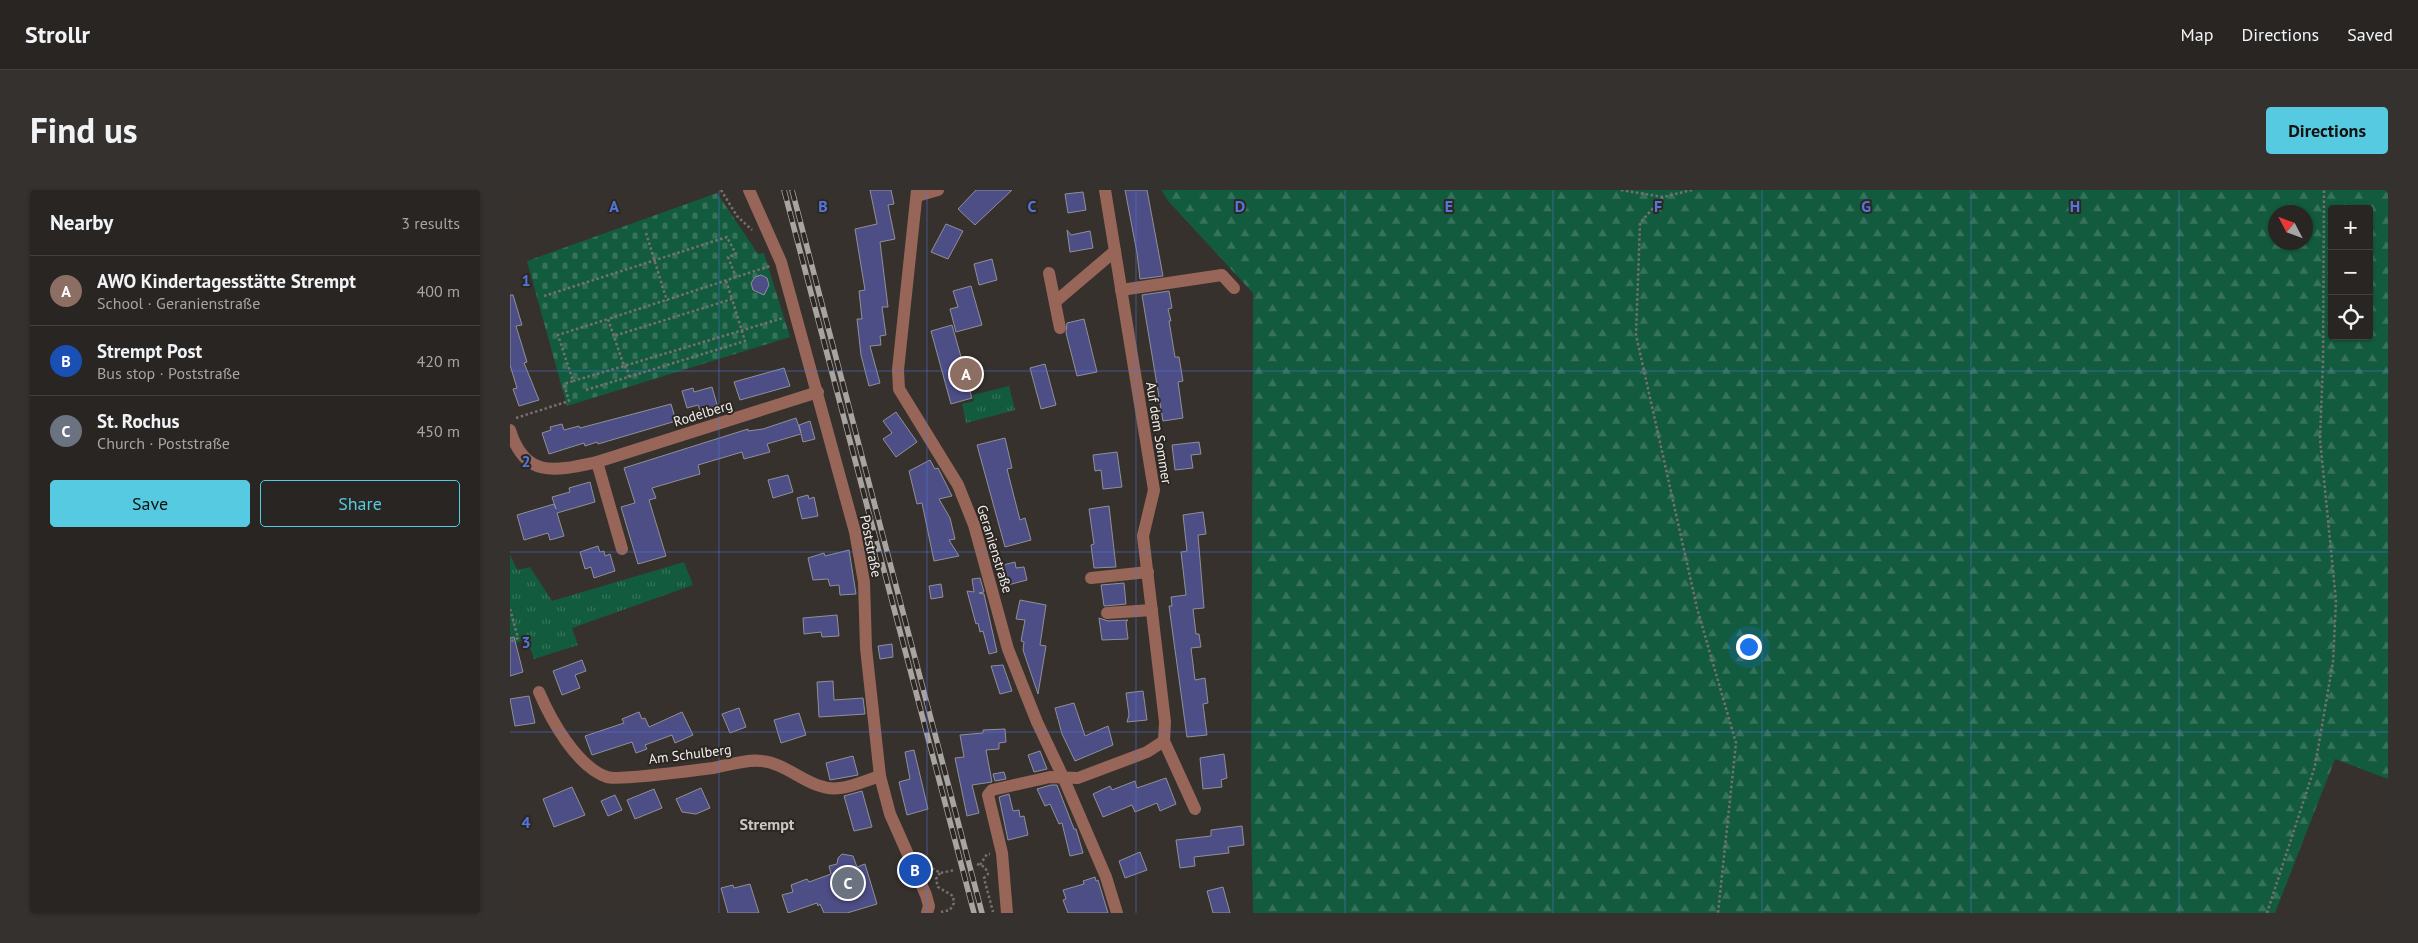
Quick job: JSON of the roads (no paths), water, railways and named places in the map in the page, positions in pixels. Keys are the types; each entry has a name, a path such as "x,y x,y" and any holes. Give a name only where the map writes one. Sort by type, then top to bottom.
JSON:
{"street":[{"name":"Poststraße","path":"749,190 781,262 797,314 854,532 864,582 866,648 880,776 890,814 926,895 929,906 927,913"},
{"path":"917,193 938,190"},
{"name":"Auf dem Sommer","path":"1104,190 1154,490 1143,536 1165,722 1164,741 1195,809"},
{"name":"Geranienstraße","path":"917,193 898,370 899,389 958,485 974,525 1008,649 1037,722 1106,877 1117,913"},
{"path":"1055,302 1115,251"},
{"path":"1049,273 1060,328"},
{"path":"1121,290 1222,275 1234,288"},
{"name":"Rodelberg","path":"510,430 522,457 541,468 565,469 597,462 818,392"},
{"path":"597,462 622,549"},
{"path":"1091,578 1148,572"},
{"path":"1106,613 1152,610"},
{"name":"Am Schulberg","path":"539,692 548,713 565,739 593,770 608,778 698,770 760,760 775,764 819,787 840,788 880,776"},
{"path":"1007,913 1002,853 988,795 992,790 1002,786 1025,784 1050,777 1078,778 1147,752 1164,741"}],"railway":[{"path":"784,190 974,913"},
{"path":"792,190 982,913"}],"place":[{"name":"AWO Kindertagesstätte Strempt","path":"966,374"},
{"name":"Strempt Post","path":"915,870"},
{"name":"St. Rochus","path":"848,883"}],"district":[{"name":"Strempt","path":"767,824"}]}
